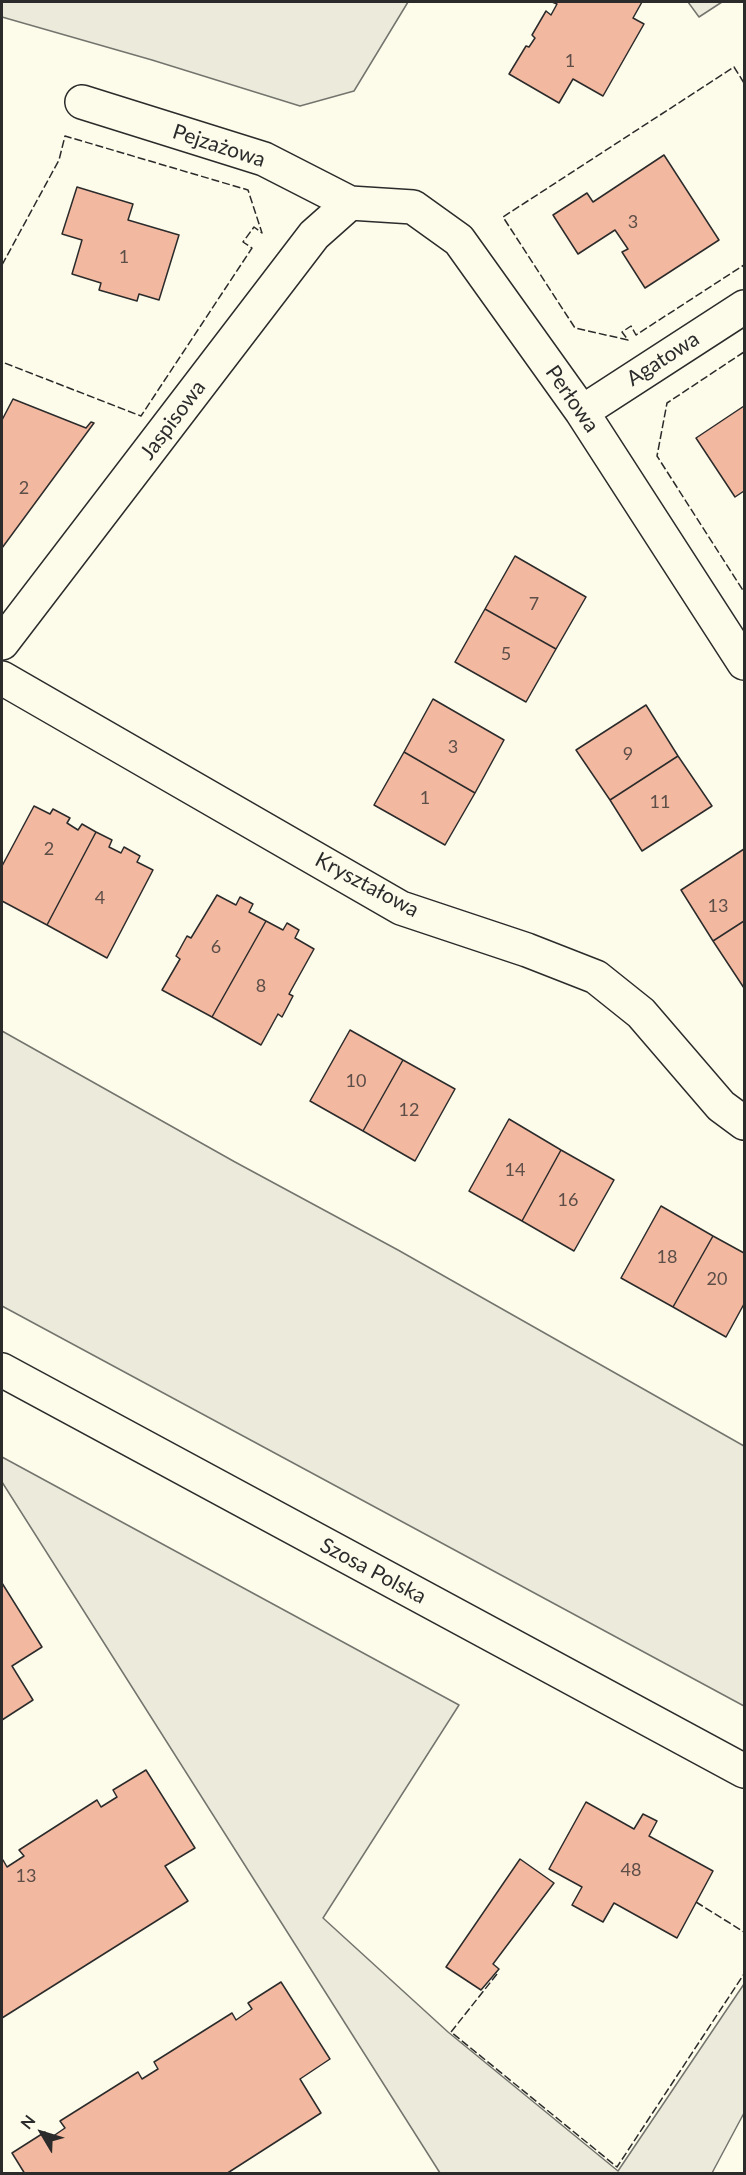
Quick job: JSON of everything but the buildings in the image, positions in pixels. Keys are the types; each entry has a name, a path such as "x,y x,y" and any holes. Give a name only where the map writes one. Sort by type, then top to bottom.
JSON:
{"street":[{"name":"Pejzażowa","path":"82,102 264,159 350,203"},
{"name":"Perłowa","path":"350,203 413,207 459,240 582,412 744,663"},
{"name":"Jaspisowa","path":"2,643 314,235 350,203"},
{"name":"Agatowa","path":"582,412 744,307"},
{"name":"Kryształowa","path":"2,678 401,908 527,950 596,977 641,1013 722,1106 744,1123"},
{"name":"Szosa Polska","path":"2,1370 744,1772"}],"shaded area":[{"path":"2,2 408,2 354,91 300,106 2,17"},
{"path":"688,2 722,2 699,17"},
{"path":"2,1031 235,1162 398,1250 744,1446 744,1706 2,1306"},
{"path":"2,1457 459,1705 323,1918 448,2032 618,2171 744,1984 744,2113 712,2173 440,2173 2,1482"}],"fence":[{"path":"744,83 734,67 503,217 575,328 628,340 622,332 631,326 636,335 744,265"},
{"path":"2,265 59,160 65,136 248,190 262,233 254,227 243,242 252,248 141,416 2,362"},
{"path":"744,352 667,403 657,456 744,592"},
{"path":"696,1902 744,1932"},
{"path":"497,1974 451,2032 617,2167 744,1974"}]}
